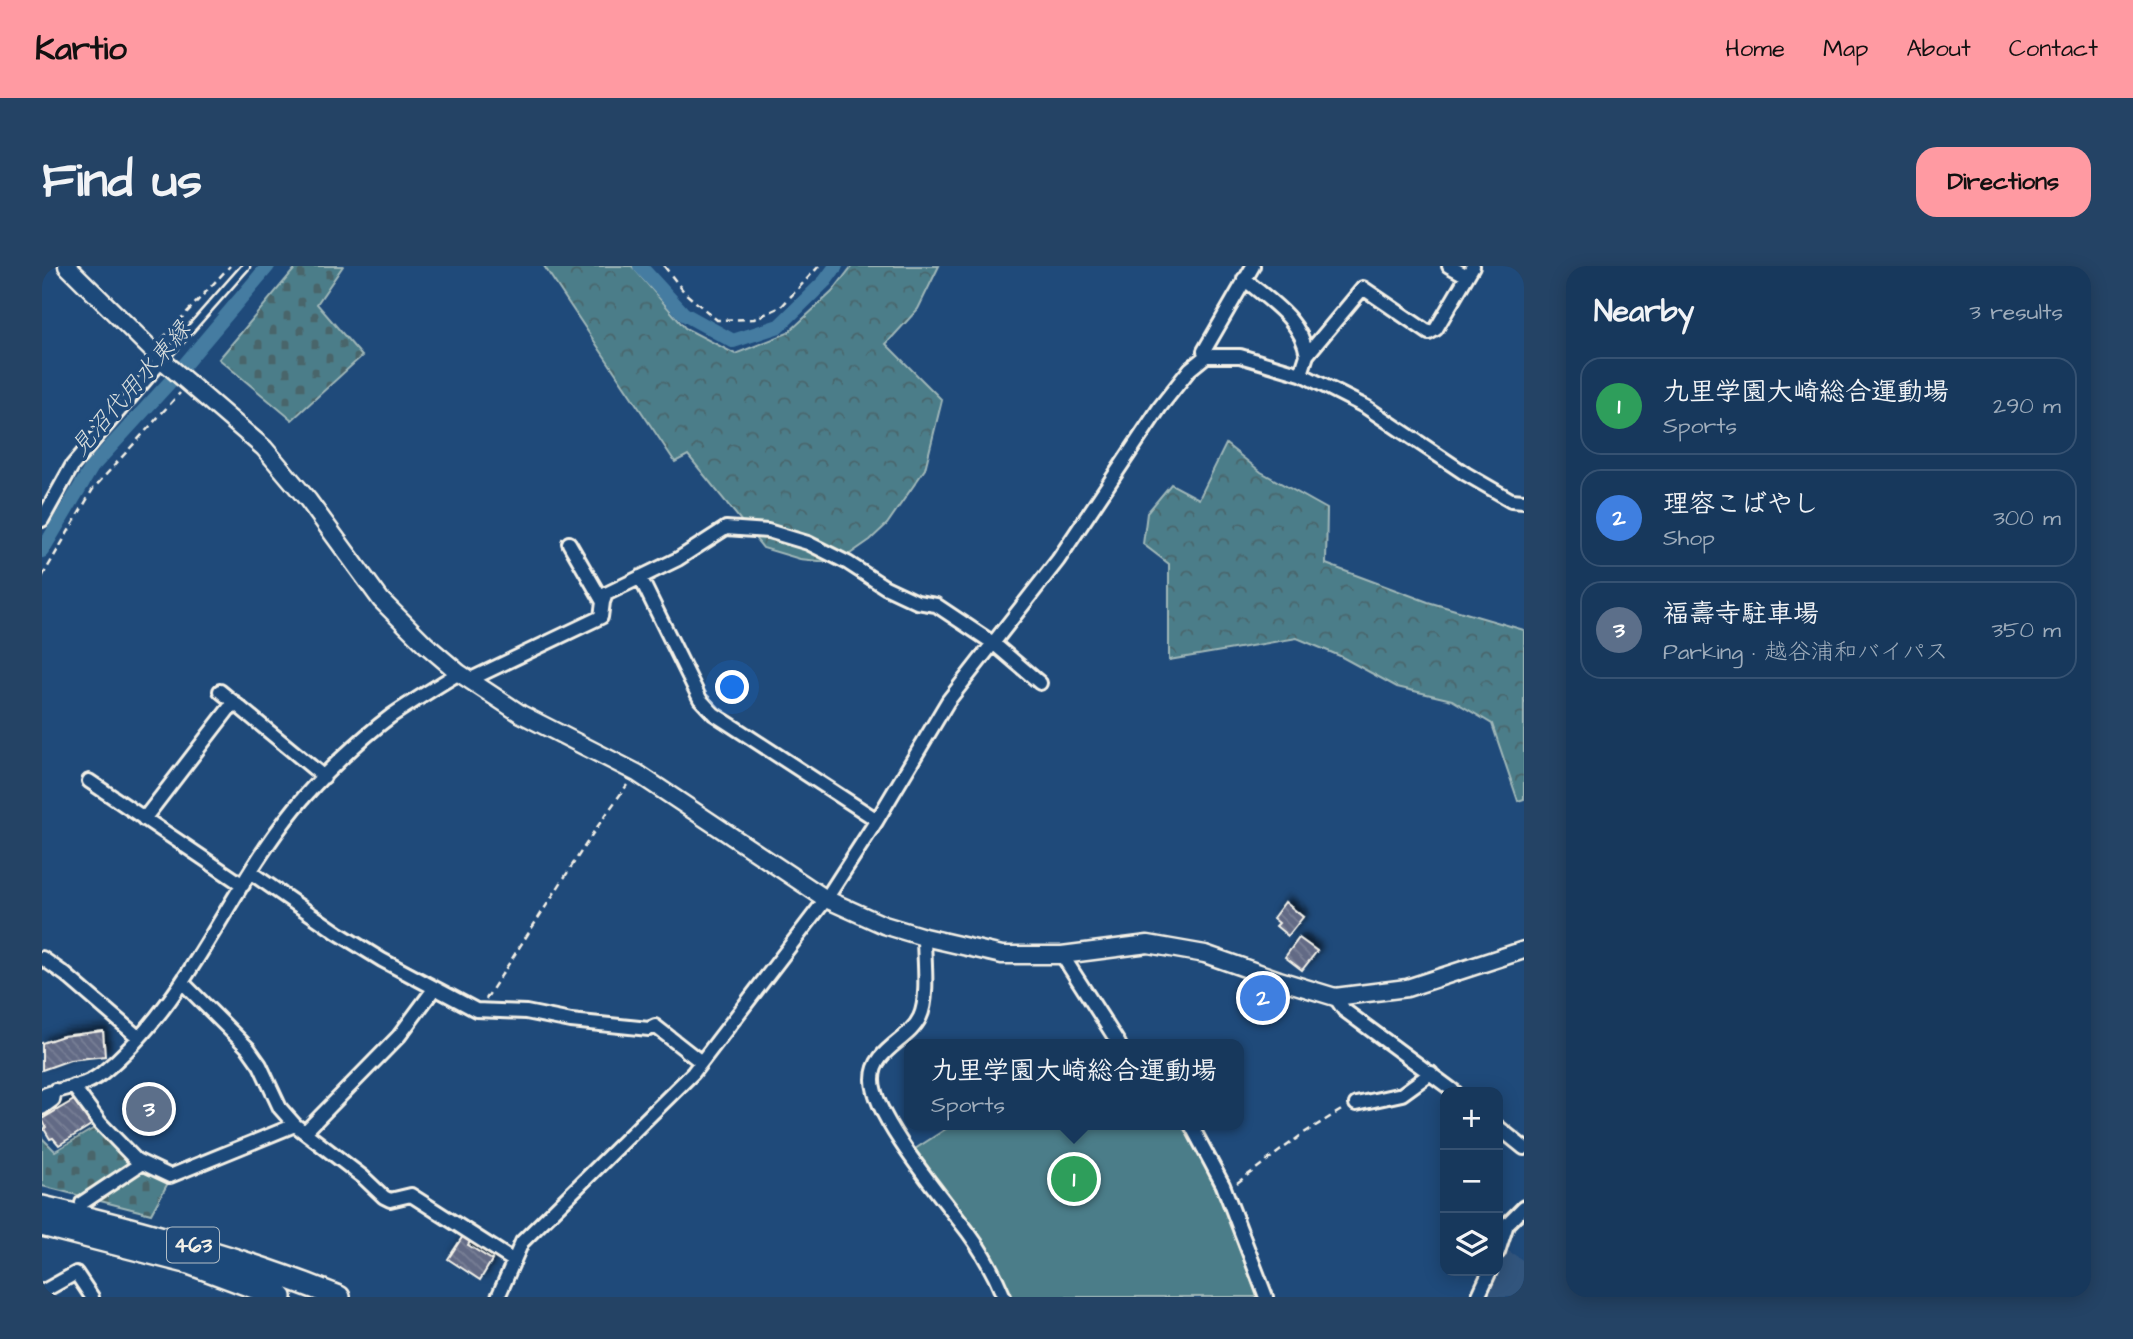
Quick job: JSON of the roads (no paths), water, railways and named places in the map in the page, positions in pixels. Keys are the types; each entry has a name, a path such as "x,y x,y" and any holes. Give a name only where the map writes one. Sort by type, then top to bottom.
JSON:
{"highway":[{"name":"463","path":"42,1207 207,1250 273,1270 339,1297"},
{"name":"463","path":"42,1225 186,1262 281,1297"}],"street":[{"path":"67,266 188,383 264,448 308,500 381,600 425,644 464,676 521,714 637,773 826,899 884,925 1002,955 1062,955 1148,944 1205,954 1335,996 1407,988 1524,950"},
{"path":"1206,356 1204,351 1253,266"},
{"path":"1301,374 1307,355 1363,288 1429,333 1436,329 1470,271 1449,266"},
{"path":"1244,279 1294,321 1305,341 1307,355"},
{"path":"498,1297 522,1242 693,1073 826,899 948,701 1058,560 1160,407 1189,369 1206,356 1240,356 1301,374 1366,407 1466,474 1511,500 1524,501"},
{"path":"42,520 72,466 162,357"},
{"path":"42,1096 100,1075 162,1012 183,984 250,872 295,808 324,777 393,715 464,676 601,617 606,594 678,559 726,528 768,531 808,543 848,563 885,587 916,602 936,605 993,643 1040,682"},
{"path":"569,543 603,602"},
{"path":"640,577 700,699 714,713 877,820"},
{"path":"220,691 324,777"},
{"path":"144,819 234,702"},
{"path":"89,781 243,885"},
{"path":"250,872 338,933 434,989 479,1010 526,1012 571,1021 649,1029 655,1026 701,1062"},
{"path":"924,937 923,1003 920,1016 877,1062 872,1078 875,1095 908,1153 970,1234 1004,1297"},
{"path":"1062,955 1116,1039"},
{"path":"42,958 66,975 138,1037"},
{"path":"183,984 248,1048 260,1065 280,1108 300,1128 363,1177 384,1197 390,1200 411,1195 514,1261"},
{"path":"73,1086 101,1124 136,1160 170,1176 300,1128 399,1036 434,989"},
{"path":"1335,996 1344,1010 1449,1087"},
{"path":"1356,1104 1402,1094 1431,1073"},
{"path":"42,1108 52,1100 55,1090"},
{"path":"1194,1130 1225,1191 1266,1297"},
{"path":"1503,1130 1524,1147"},
{"path":"82,1203 142,1163"},
{"path":"1503,1236 1507,1224 1524,1207"},
{"path":"42,1292 76,1273 92,1297"},
{"path":"1478,1297 1488,1276"}],"lane":[{"path":"162,357 246,266"}],"waterway":[{"name":"見沼代用水東縁","path":"42,551 92,467 169,383 268,266"},
{"name":"見沼代用水東縁","path":"640,266 684,314 733,341 779,326 825,281 836,266"}],"place":[{"name":"理容こばやし","path":"1263,998"},
{"name":"福壽寺駐車場","path":"149,1109"},
{"name":"九里学園大崎総合運動場","path":"1074,1179"}]}
